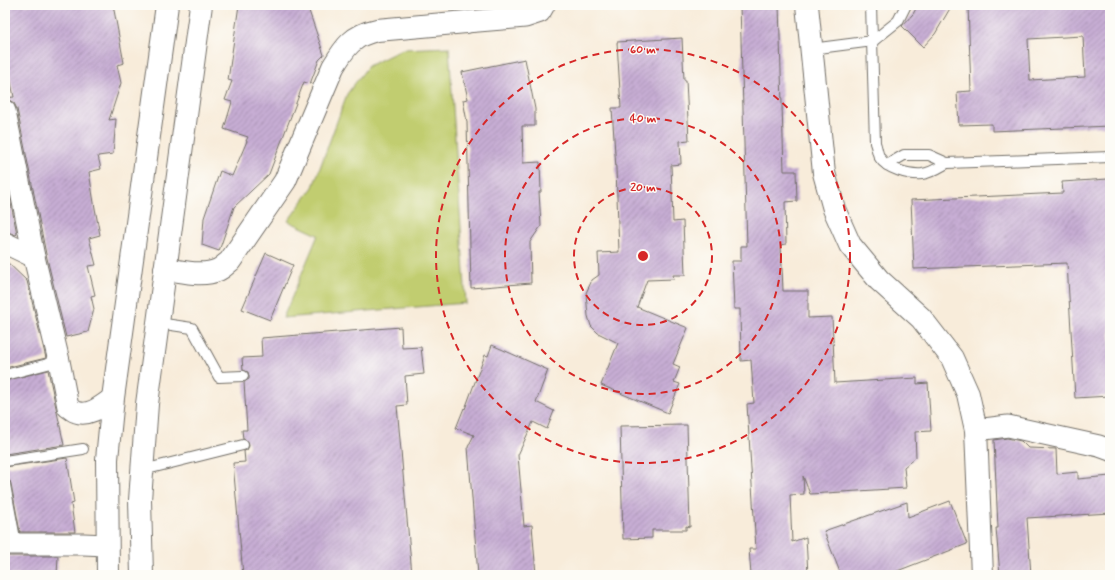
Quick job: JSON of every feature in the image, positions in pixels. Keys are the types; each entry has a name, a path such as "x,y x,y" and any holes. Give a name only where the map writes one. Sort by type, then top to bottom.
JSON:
{"street":[{"path":"108,575 107,459 113,398 167,5"},
{"path":"142,575 140,500 147,404 201,5"},
{"path":"165,269 200,273 210,272 223,268 230,261 285,181 333,67 341,53 356,37 367,32 377,30 525,17 540,12 544,5"},
{"path":"807,5 824,173 834,209 850,245 879,280 921,318 952,358 968,394 976,430 982,575"},
{"path":"5,111 34,257 59,361 68,406 76,412 86,412 96,410 113,398"},
{"path":"5,243 34,257"},
{"path":"976,430 1008,426 1099,446 1110,450"},
{"path":"10,544 107,545"}],"lane":[{"path":"871,5 875,143 880,157 887,165 905,172 922,174 948,163 1110,157"},
{"path":"812,49 873,41 898,21 906,5"},
{"path":"887,165 904,155 929,155 948,163"},
{"path":"158,323 192,328 219,377 243,376"},
{"path":"5,375 59,361"},
{"path":"143,470 243,445"},
{"path":"5,461 83,449"},
{"path":"5,485 10,544"}],"green space":[{"path":"449,47 466,303 283,318 318,235 288,221 313,187 347,94 368,66 403,49"}],"building":[{"path":"5,5 113,5 124,63 117,65 121,83 109,120 116,119 113,154 98,156 101,169 89,172 100,235 89,238 96,265 88,266 95,295 91,296 94,309 88,332 66,337 46,254 17,109 14,103 5,99 14,97 5,54"},
{"path":"239,5 307,5 324,55 319,60 310,84 304,82 269,174 234,207 219,251 202,245 204,218 220,171 232,176 248,137 224,129 232,102 225,100 232,81 228,80"},
{"path":"740,5 779,5 784,171 796,171 797,201 785,202 786,244 781,245 783,291 808,291 808,318 832,317 835,383 917,378 917,384 928,383 931,431 915,432 916,457 904,467 906,488 810,494 803,476 804,494 790,495 792,542 806,537 808,575 751,575 749,549 756,549 747,404 754,403 751,360 741,361 740,309 734,309 732,261 741,261 741,246 747,246"},
{"path":"918,5 952,5 935,34 923,47 902,26 913,14"},
{"path":"968,5 1110,5 1110,126 992,131 992,124 959,125 957,92 971,91","holes":["1083,36 1085,77 1030,80 1028,39"]},
{"path":"682,38 689,140 680,141 681,164 671,165 673,222 683,221 685,275 673,275 674,279 647,280 637,307 688,328 673,364 680,367 674,382 680,384 668,413 601,385 618,343 598,333 591,326 588,316 586,293 592,280 599,275 598,253 619,252 612,108 621,108 617,42"},
{"path":"525,59 535,109 535,126 522,126 523,163 540,162 541,192 539,192 541,226 530,242 531,283 471,288 467,122 463,100 468,99 462,72"},
{"path":"5,173 17,234 16,235 5,231"},
{"path":"1108,179 1110,196 1110,223 1106,224 1110,294 1110,396 1075,398 1067,263 914,269 911,200 1063,193 1062,182"},
{"path":"266,253 293,265 270,320 242,309"},
{"path":"5,260 27,281 46,358 5,368"},
{"path":"401,327 402,348 421,347 424,374 405,376 407,405 397,406 412,575 243,575 233,463 245,462 244,451 247,450 249,446 248,441 243,439 242,430 247,430 244,382 249,379 249,376 248,372 243,370 242,358 262,357 261,338"},
{"path":"492,345 548,370 536,402 554,411 547,429 533,422 518,455 524,526 532,525 536,575 478,575 468,447 474,435 456,428 464,408 465,409 485,355 488,356"},
{"path":"48,370 64,445 5,454 5,381"},
{"path":"687,425 690,527 686,526 686,530 652,530 652,538 623,539 620,426"},
{"path":"1007,438 1021,441 1028,448 1056,449 1057,474 1078,472 1078,479 1110,476 1110,513 1027,518 1031,575 1000,575 996,528 998,528 994,440"},
{"path":"67,458 74,503 71,504 75,532 20,532 11,484 10,481 5,479 5,467"},
{"path":"950,501 967,544 887,575 841,575 824,531 907,502 908,517"},
{"path":"5,556 58,556 57,575 5,575"}]}
